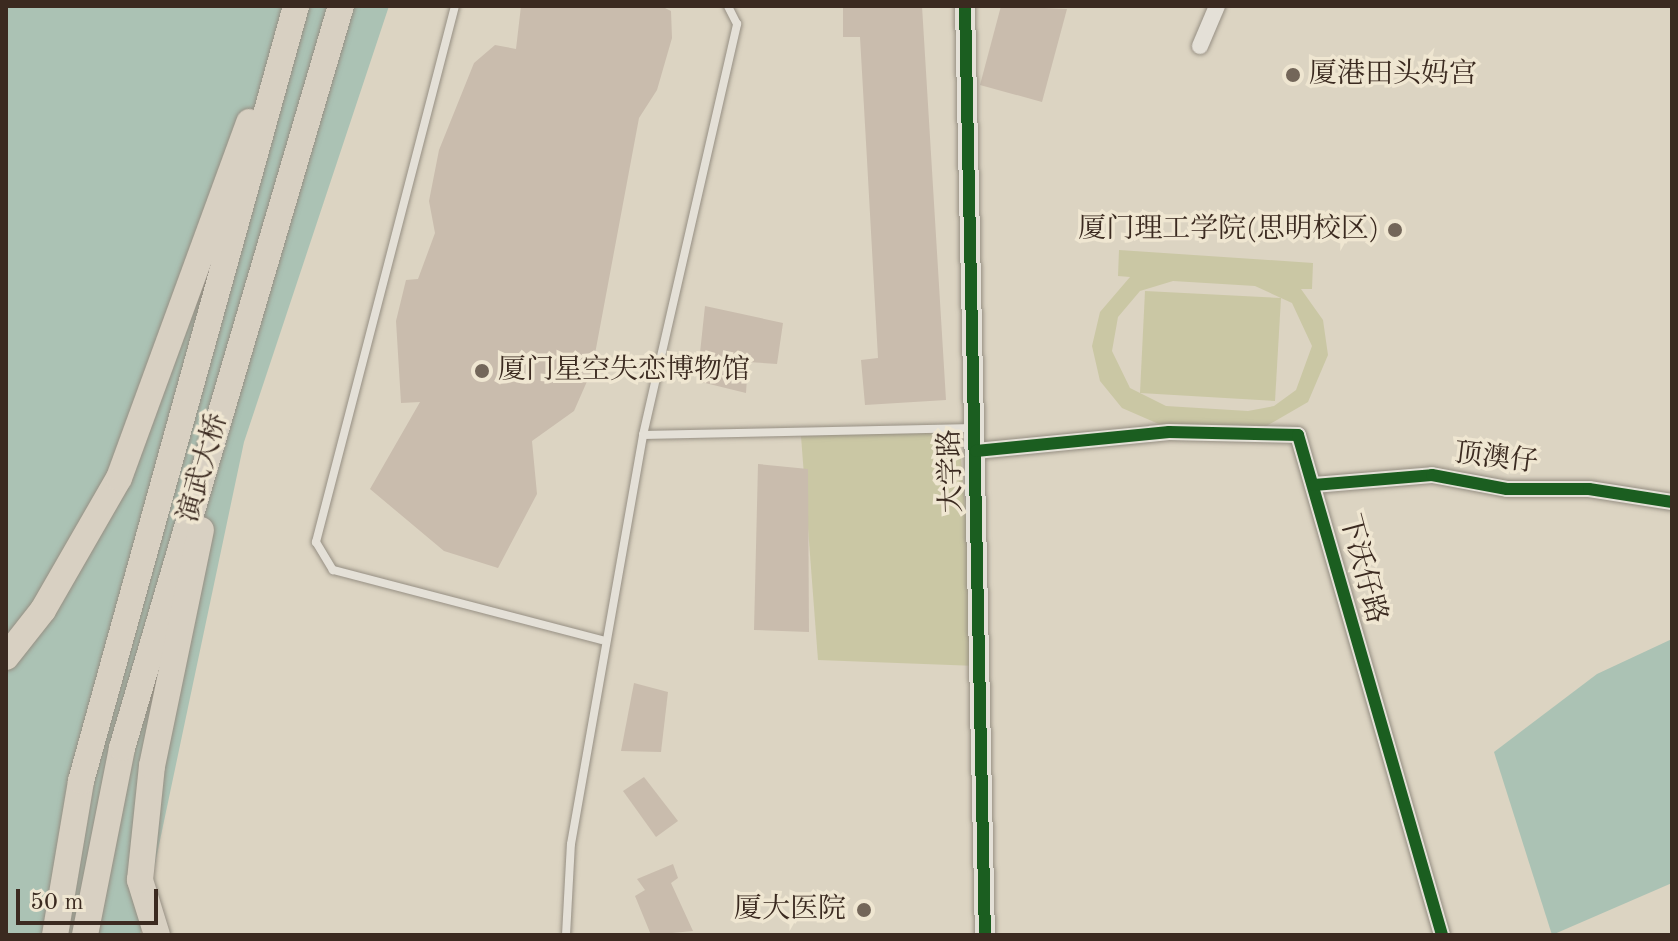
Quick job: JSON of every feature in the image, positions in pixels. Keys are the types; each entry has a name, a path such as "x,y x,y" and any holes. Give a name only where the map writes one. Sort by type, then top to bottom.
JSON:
{"highway":[{"path":"6,657 43,610 119,478 294,6"},
{"name":"演武大桥","path":"55,935 81,781 294,6"},
{"name":"演武大桥","path":"85,935 122,748 341,6"},
{"path":"157,935 140,880 152,766 231,374"}],"street":[{"name":"大学路","path":"965,6 985,935"},
{"path":"1200,46 1217,6"},
{"name":"下沃仔路","path":"976,451 1169,432 1298,435 1442,935"},
{"name":"顶澳仔","path":"1314,485 1432,475 1507,489 1589,489 1672,502"}],"lane":[{"path":"455,6 316,542 333,570 602,640"},
{"path":"566,935 571,844 602,640 643,435 737,24 728,6"},
{"path":"643,435 975,428"}],"shaded area":[{"path":"6,6 389,6 244,442 140,935 6,935"},
{"path":"1119,250 1313,263 1312,289 1301,289 1323,320 1328,355 1308,402 1263,428 1161,425 1122,408 1100,381 1092,346 1100,312 1130,277 1118,276","holes":["1173,281 1255,286 1292,303 1312,346 1296,390 1274,406 1248,411 1166,406 1130,388 1112,351 1118,317 1140,291"]},
{"path":"1145,291 1281,298 1275,401 1140,393"},
{"path":"959,431 977,666 818,660 801,436"},
{"path":"1672,639 1672,883 1552,935 1494,752 1597,674"}],"building":[{"path":"521,6 661,6 671,11 672,38 657,90 639,118 592,370 574,411 532,441 537,494 498,568 444,551 370,489 420,402 401,403 396,321 406,280 418,279 435,233 429,201 439,150 474,63 495,45 516,49"},
{"path":"843,6 922,6 946,400 865,405 861,360 878,358 860,37 843,37"},
{"path":"1001,6 1067,9 1042,102 980,85"},
{"path":"705,306 783,323 777,364 748,362 746,393 697,381"},
{"path":"758,464 808,469 809,632 754,630"},
{"path":"634,683 668,692 661,752 621,751"},
{"path":"644,777 678,821 656,837 623,791"},
{"path":"673,864 678,878 671,883 693,931 651,935 635,896 645,890 637,879"}],"cycle path":[{"path":"965,6 985,935"},
{"path":"976,451 1169,432 1298,435 1442,935"},
{"path":"1314,485 1432,475 1507,489 1589,489 1672,502"}],"place":[{"name":"厦港田头妈宫","path":"1293,75"},
{"name":"厦门理工学院(思明校区)","path":"1395,230"},
{"name":"厦门星空失恋博物馆","path":"482,371"},
{"name":"厦大医院","path":"864,910"}]}
